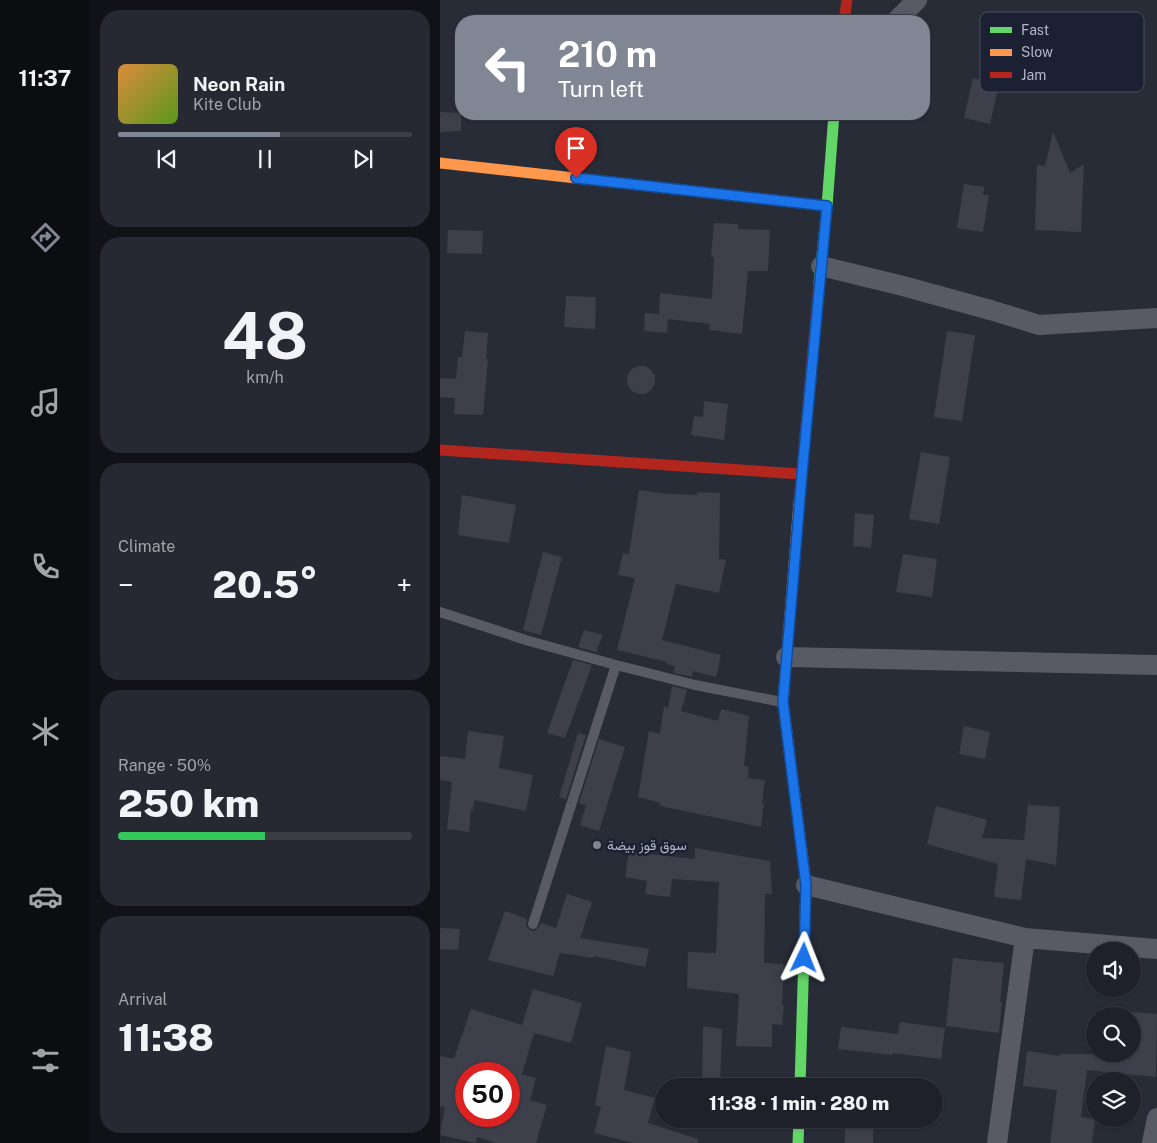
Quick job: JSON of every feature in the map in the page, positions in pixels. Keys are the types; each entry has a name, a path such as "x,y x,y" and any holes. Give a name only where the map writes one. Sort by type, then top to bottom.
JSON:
{"main road":[{"path":"845,15 847,0"},
{"path":"800,1078 806,885 783,702 834,120"},
{"path":"440,163 827,206"},
{"path":"440,450 802,474"},
{"path":"798,1143 799,1128"}],"street":[{"path":"902,15 917,0"},
{"path":"821,266 994,311 1039,326 1157,318"},
{"path":"786,657 1157,665"},
{"path":"806,885 1025,938 1157,949"},
{"path":"997,1143 1025,938"},
{"path":"1152,1143 1157,1118"}],"lane":[{"path":"440,612 529,641 616,665 695,685 783,702"},
{"path":"533,924 616,665"}],"building":[{"path":"973,78 980,80 980,92 997,92 990,124 964,118"},
{"path":"440,112 455,113 455,120 461,120 461,131 440,132"},
{"path":"1053,132 1070,173 1084,164 1081,232 1035,230 1037,165 1045,166"},
{"path":"964,184 984,187 983,195 989,195 983,232 957,228"},
{"path":"714,223 738,224 738,229 770,230 768,271 748,271 742,334 709,330 710,324 668,319 667,333 644,331 645,313 659,314 660,293 712,299 714,257 711,257"},
{"path":"448,230 483,231 482,254 447,253"},
{"path":"566,296 596,297 595,329 564,327"},
{"path":"465,331 488,333 486,359 488,359 483,415 454,414 455,398 440,397 440,378 456,379 458,357 462,357"},
{"path":"947,331 975,335 962,421 934,417"},
{"path":"641,366 651,370 655,380 651,390 641,394 631,390 627,380 631,370"},
{"path":"704,401 728,404 724,440 691,435 694,416 703,417"},
{"path":"921,452 950,457 939,524 909,519"},
{"path":"639,490 667,494 697,495 697,492 720,493 719,559 726,560 719,593 676,584 662,640 721,655 716,677 693,671 692,677 674,673 675,666 666,664 667,662 617,650 635,578 618,575 623,553 629,554"},
{"path":"462,495 516,505 509,543 458,535"},
{"path":"855,513 874,515 871,548 853,546"},
{"path":"543,552 562,557 541,635 523,630"},
{"path":"903,554 937,559 932,597 896,592"},
{"path":"584,630 603,635 596,652 578,647"},
{"path":"573,660 592,665 565,738 547,733"},
{"path":"672,686 687,690 681,711 718,721 721,709 749,716 744,766 749,767 748,778 765,780 761,827 660,806 661,803 638,797 649,731 660,734 664,706 668,708"},
{"path":"964,726 990,732 985,759 959,754"},
{"path":"468,731 504,736 499,768 533,775 526,811 474,800 473,810 471,809 469,832 447,829 452,782 440,780 440,756 465,759"},
{"path":"578,733 586,735 566,799 559,797"},
{"path":"599,739 625,747 599,831 580,825 586,805 579,803"},
{"path":"1028,805 1060,807 1056,865 1026,859 1021,900 994,897 998,864 927,844 936,806 987,820 982,838 1024,840"},
{"path":"695,848 770,861 772,894 765,894 764,963 784,964 782,1025 772,1024 772,1047 736,1046 739,994 687,988 688,952 716,953 719,882 672,879 670,897 645,894 647,881 625,877 629,852 695,859"},
{"path":"567,894 592,902 580,938 649,949 645,967 594,956 593,958 560,953 553,976 488,960 505,911 527,919 526,926 530,930 534,931 541,923 556,928"},
{"path":"440,928 460,929 458,950 440,949"},
{"path":"953,958 1004,963 999,1033 946,1026"},
{"path":"533,989 582,1003 571,1043 534,1033 521,1074 536,1078 530,1100 547,1105 536,1143 496,1143 477,1137 476,1143 440,1135 445,1107 440,1106 440,1056 454,1059 471,1009 522,1025"},
{"path":"1141,1013 1157,1014 1156,1077 1141,1075 1141,1072 1087,1070 1081,1117 1086,1118 1086,1127 1094,1127 1092,1143 1050,1143 1057,1090 1023,1086 1027,1051 1060,1056 1060,1054 1086,1054 1086,1062 1141,1062"},
{"path":"900,1022 945,1028 941,1059 838,1049 841,1027 898,1034"},
{"path":"703,1026 722,1029 720,1078 702,1078"},
{"path":"606,1046 631,1052 624,1090 655,1098 648,1123 655,1125 655,1128 664,1128 698,1139 698,1143 634,1143 594,1133 601,1107 595,1105"},
{"path":"845,1128 873,1128 873,1143 845,1143"}],"traffic: fast":[{"path":"819,284 834,120"},
{"path":"800,1078 806,885 804,868"},
{"path":"798,1143 799,1128"}],"traffic: slow":[{"path":"440,163 827,206"},
{"path":"799,502 783,702 804,868"}],"traffic: jam":[{"path":"845,15 847,0"},
{"path":"799,502 819,284"},
{"path":"440,450 801,474"}],"place":[{"name":"سوق قوز بيضة","path":"597,845"}],"route":[{"path":"576,178 827,206 783,702 806,885 804,958"}]}
